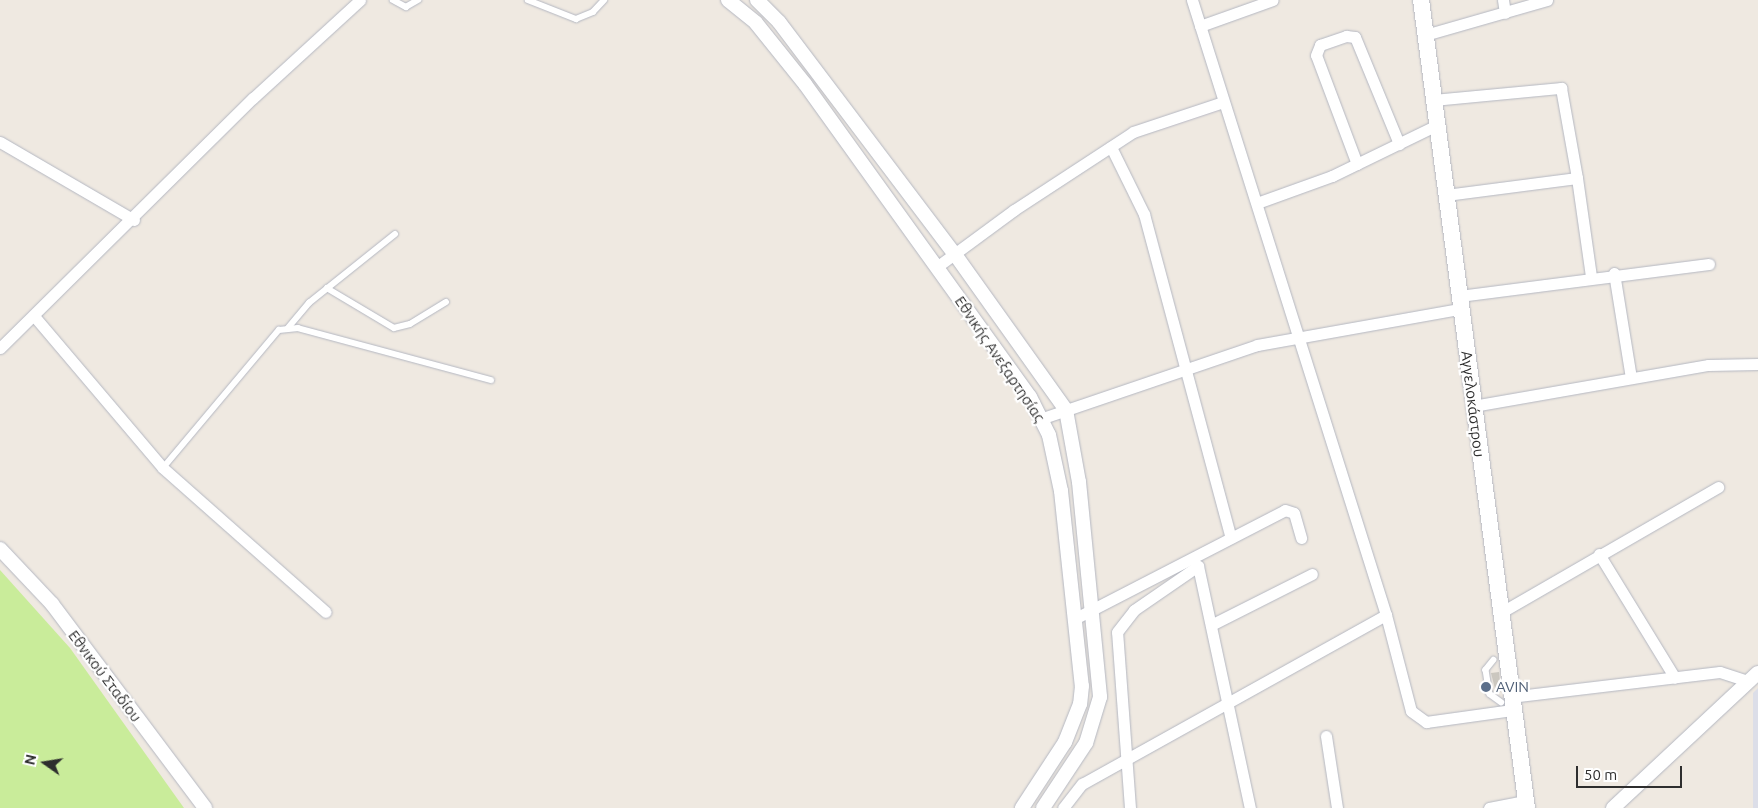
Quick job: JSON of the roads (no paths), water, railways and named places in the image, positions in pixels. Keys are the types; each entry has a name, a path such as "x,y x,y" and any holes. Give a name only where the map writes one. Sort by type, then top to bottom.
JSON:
{"main road":[{"name":"Αγγελοκάστρου","path":"1421,0 1500,613 1508,703 1526,805"}],"street":[{"path":"0,348 134,220 253,98 360,0"},
{"name":"Εθνικής Ανεξαρτησίας","path":"756,0 779,22 954,252 1066,410 1092,610 1098,712 1086,743 1043,808"},
{"path":"1192,0 1386,615 1416,719 1426,722 1508,703 1720,672 1753,677"},
{"path":"1200,26 1273,0"},
{"path":"1503,0 1504,13"},
{"path":"1425,35 1547,0"},
{"name":"Εθνικής Ανεξαρτησίας","path":"735,2 805,84 938,266 1043,418 1060,491 1074,619 1080,704 1065,742 1022,808"},
{"path":"1357,164 1316,55 1320,45 1346,36 1355,38 1399,144"},
{"path":"1433,100 1561,88 1577,178 1591,276"},
{"path":"938,266 954,252 1111,147 1150,124 1223,102"},
{"path":"1257,203 1357,164 1437,125"},
{"path":"0,142 134,220"},
{"path":"1111,147 1144,214 1231,538"},
{"path":"1446,196 1577,178"},
{"path":"1043,418 1257,345 1591,276 1709,264"},
{"path":"1614,273 1631,378"},
{"path":"34,316 163,468 326,612"},
{"path":"1473,406 1708,366 1758,364"},
{"path":"1500,613 1599,554 1718,487"},
{"path":"1074,619 1288,510 1294,513 1301,538"},
{"name":"Εθνικού Σταδίου","path":"0,549 52,604 205,808"},
{"path":"1599,554 1675,678"},
{"path":"1130,808 1128,759 1115,642 1121,624 1149,598 1198,566 1231,704 1250,808"},
{"path":"1211,625 1312,574"},
{"path":"1063,808 1082,784 1231,704 1386,615"},
{"path":"1613,808 1753,677"},
{"path":"1326,736 1337,808"},
{"path":"1488,808 1526,805"}],"lane":[{"path":"393,0 406,7 418,0"},
{"path":"528,0 576,19 593,12 604,0"},
{"path":"163,468 271,336 288,328 327,288 396,234"},
{"path":"327,288 394,328 410,324 446,302"},
{"path":"288,328 491,380"},
{"path":"1494,660 1486,670 1490,694 1508,703"}],"place":[{"name":"AVIN","path":"1486,687"}]}
